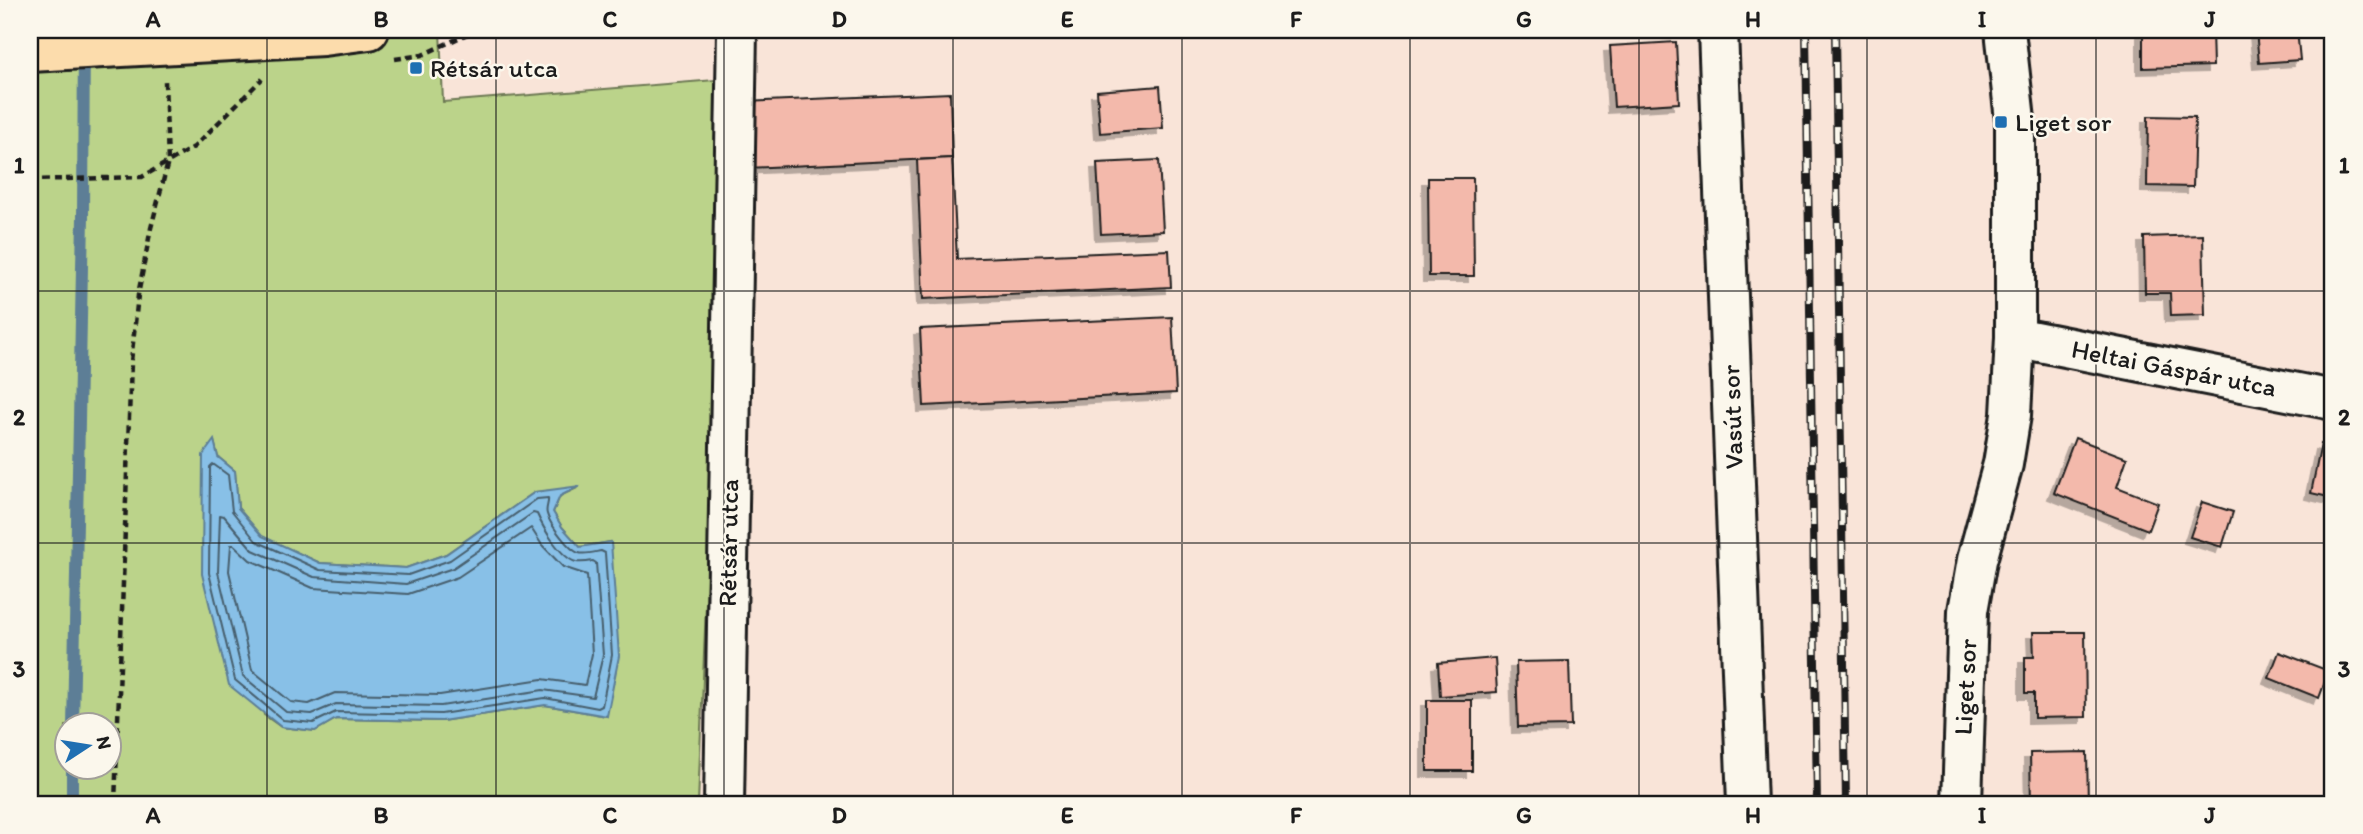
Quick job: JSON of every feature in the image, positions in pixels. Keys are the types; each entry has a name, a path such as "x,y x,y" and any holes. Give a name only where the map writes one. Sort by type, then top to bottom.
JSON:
{"main road":[{"path":"30,52 323,36 369,30"}],"street":[{"name":"Rétsár utca","path":"724,804 737,30"},
{"name":"Vasút sor","path":"1718,30 1747,804"},
{"name":"Liget sor","path":"1962,804 1968,611 1977,560 2003,464 2011,415 2015,337 2015,120 2005,30"},
{"name":"Heltai Gáspár utca","path":"2015,337 2333,400"}],"path":[{"path":"116,804 131,362 141,282 168,162 164,45"},
{"path":"30,180 142,177 194,147 264,77"}],"green space":[{"path":"30,30 440,30 443,102 727,79 698,804 30,804","holes":["214,441 218,457 235,471 238,508 261,536 320,563 406,568 446,554 535,492 577,488 560,496 553,512 580,547 610,542 607,716 545,705 442,721 336,719 315,731 281,727 264,715"]}],"water":[{"path":"214,440 218,457 235,471 238,508 262,536 320,563 406,568 446,554 535,492 580,486 560,496 553,512 580,547 611,542 619,656 607,716 545,705 442,721 336,719 315,731 281,727 229,685 202,574 203,455"}],"building":[{"path":"2143,30 2212,30 2213,66 2143,68"},
{"path":"2256,30 2297,30 2300,60 2259,63"},
{"path":"1676,42 1679,103 1614,107 1610,46"},
{"path":"1160,86 1163,128 1100,133 1097,91"},
{"path":"950,93 952,158 747,168 744,102"},
{"path":"2148,116 2195,117 2193,187 2147,186"},
{"path":"952,158 957,259 1169,250 1171,287 923,299 917,160"},
{"path":"1159,160 1163,231 1101,234 1097,163"},
{"path":"1428,178 1473,178 1474,276 1429,276"},
{"path":"2203,235 2205,315 2171,316 2170,293 2145,293 2144,237"},
{"path":"1172,317 1176,393 924,406 920,329"},
{"path":"2075,438 2127,458 2117,487 2158,503 2148,530 2054,493"},
{"path":"2321,444 2333,447 2333,498 2311,493"},
{"path":"2202,502 2233,512 2222,547 2190,537"},
{"path":"2033,632 2085,632 2086,717 2034,718 2034,693 2025,693 2025,657 2034,657"},
{"path":"2279,652 2329,671 2319,698 2269,678"},
{"path":"1495,658 1497,692 1440,696 1438,663"},
{"path":"1569,661 1571,726 1518,727 1516,662"},
{"path":"1427,700 1472,700 1472,771 1427,771"},
{"path":"2087,752 2088,804 2031,804 2030,753"}],"waterway":[{"path":"73,712 84,30"},
{"path":"72,782 72,804"}],"railway":[{"path":"1806,30 1817,804"},
{"path":"1835,30 1846,804"}],"place":[{"name":"Rétsár utca","path":"416,68"},
{"name":"Liget sor","path":"2001,122"}]}
